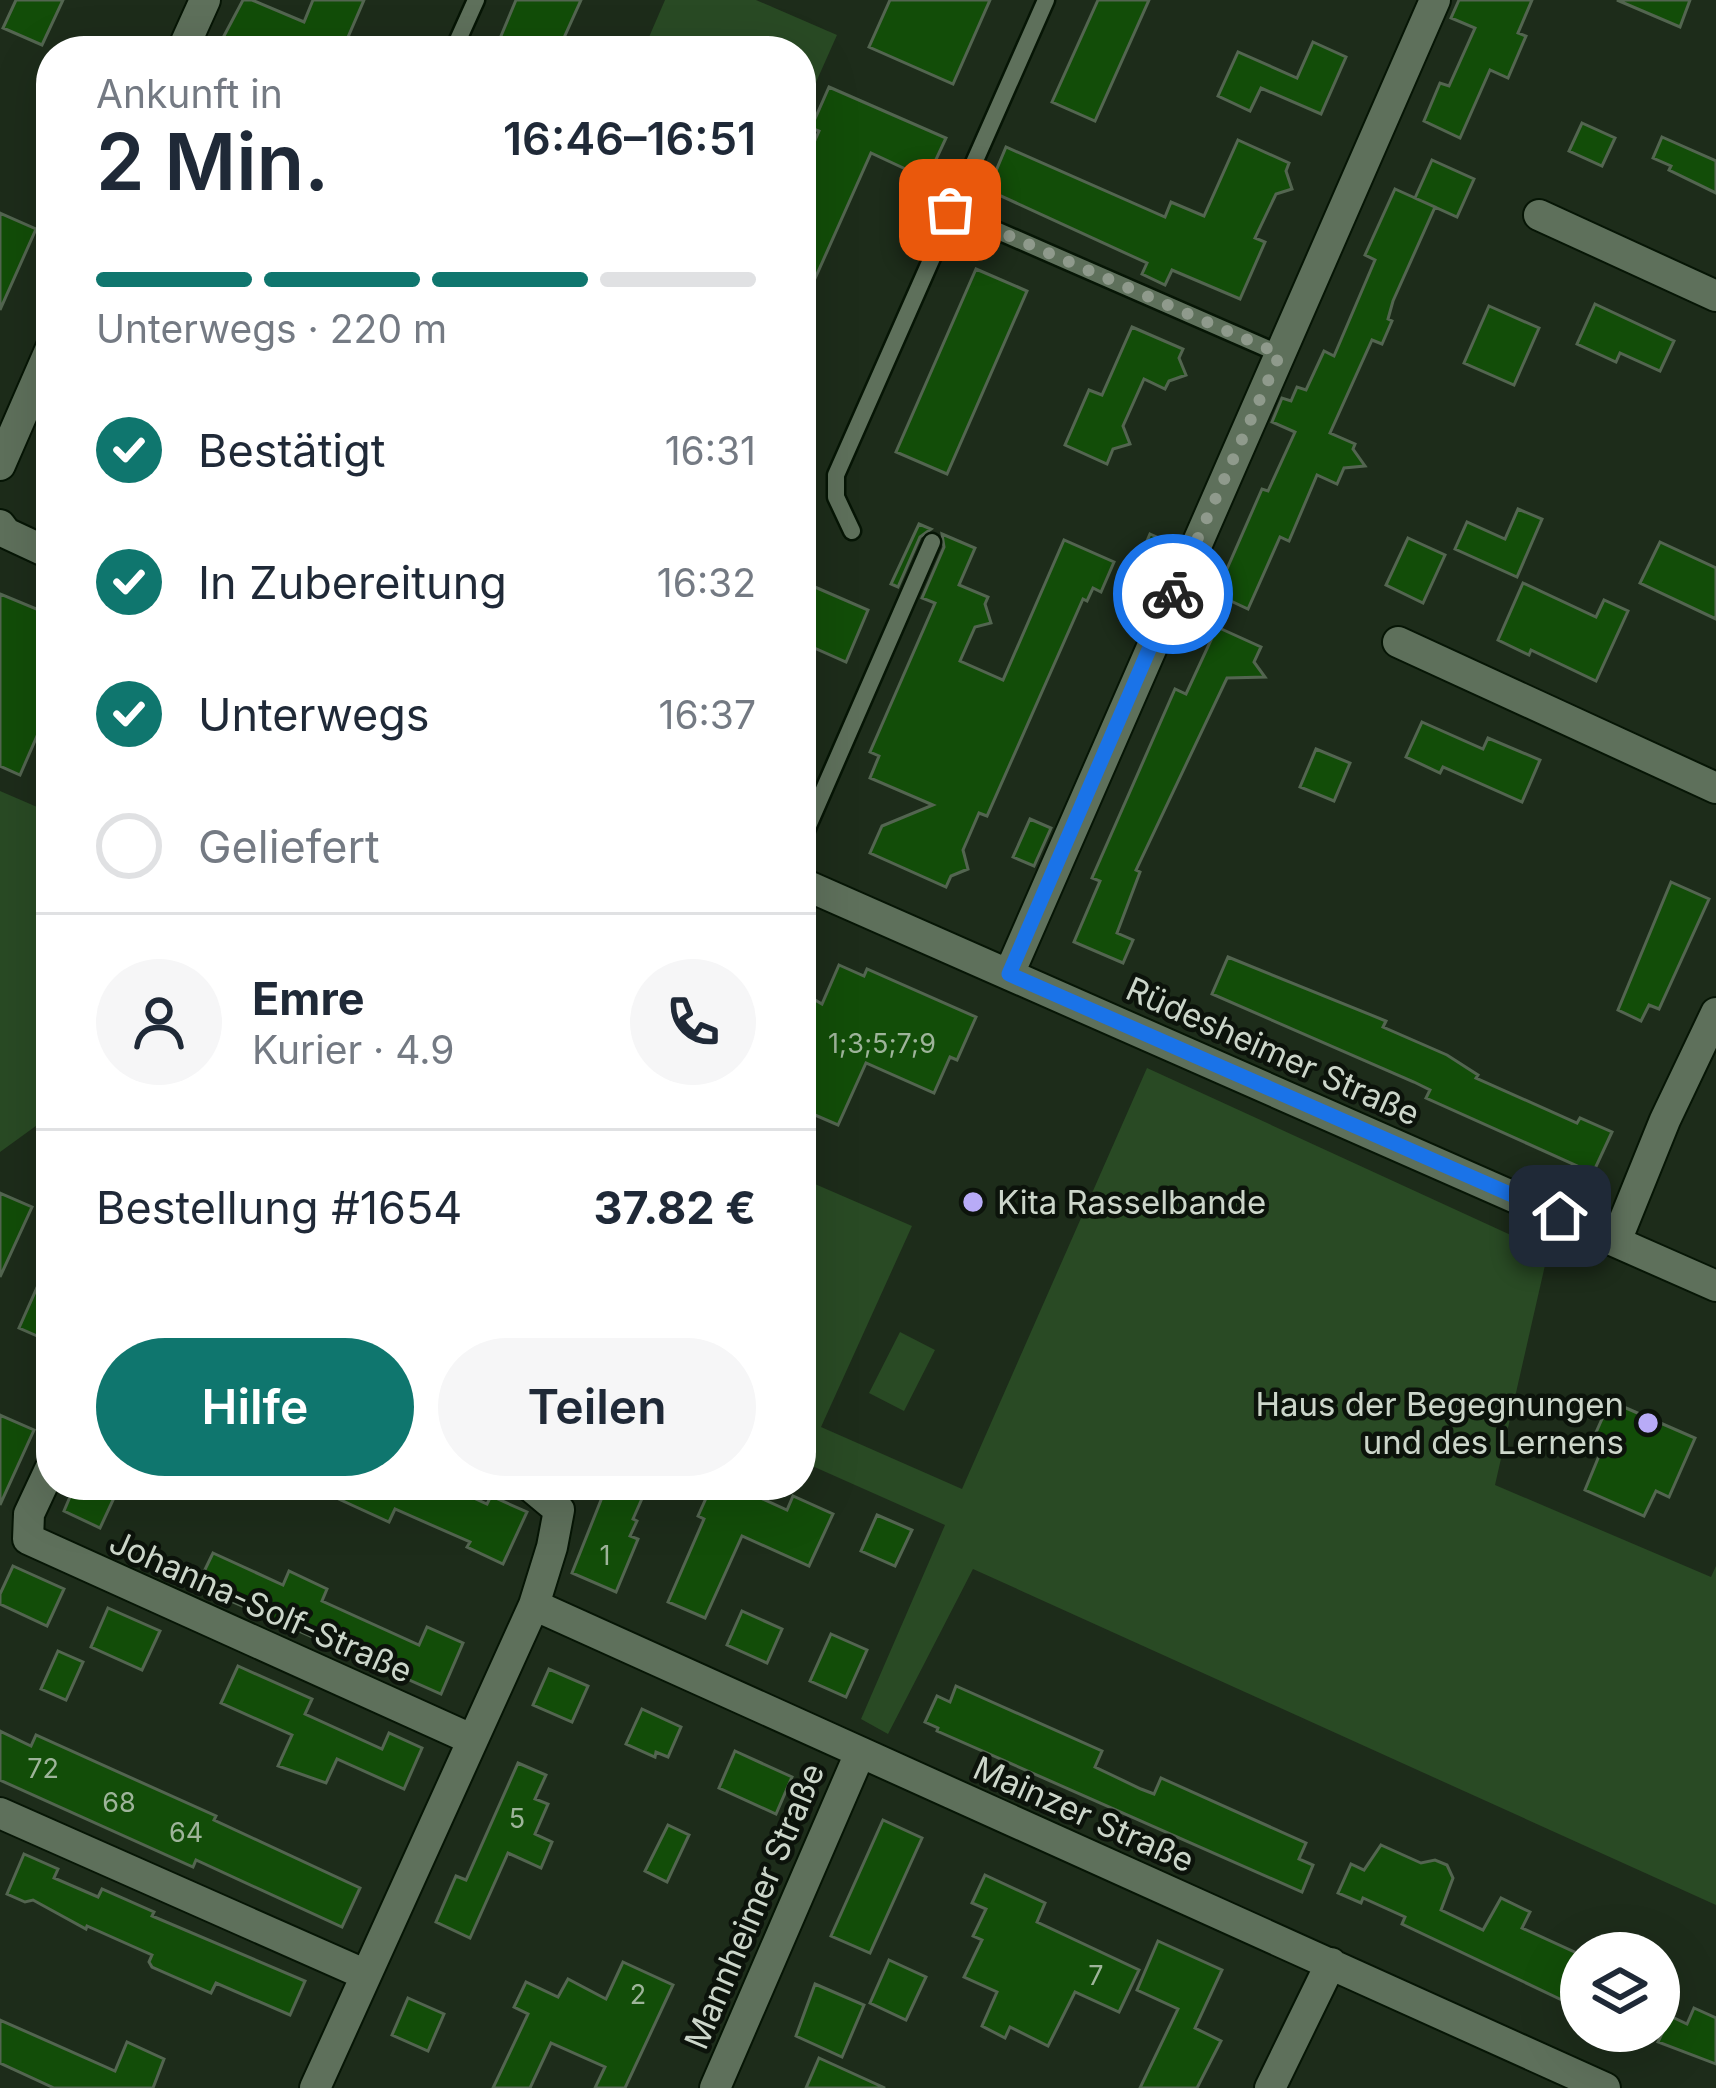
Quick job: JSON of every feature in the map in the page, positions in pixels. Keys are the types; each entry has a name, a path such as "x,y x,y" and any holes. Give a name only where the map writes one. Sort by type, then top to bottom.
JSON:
{"street":[{"path":"189,36 205,0"},
{"path":"1009,974 1435,0"},
{"path":"1539,215 1716,296"},
{"path":"0,465 36,382"},
{"path":"0,525 6,533 36,547"},
{"path":"1398,642 1716,788"},
{"name":"Rüdesheimer Straße","path":"816,890 1716,1286"},
{"path":"1616,1241 1716,1012"},
{"name":"Johanna-Solf-Straße","path":"36,1499 29,1514 28,1539 471,1738"},
{"path":"315,2088 534,1605 559,1510 547,1500"},
{"name":"Mainzer Straße","path":"534,1605 1605,2088"},
{"name":"Mannheimer Straße","path":"715,2088 860,1753"},
{"path":"0,1813 364,1974"},
{"path":"1270,2088 1331,1964"}],"lane":[{"path":"459,36 474,0"},
{"path":"852,531 836,497 836,475 1046,0"},
{"path":"950,210 1280,354"},
{"path":"816,808 932,542"}],"green space":[{"path":"665,0 756,0 837,35 816,82 816,36 649,36"},
{"path":"0,791 36,807 36,1126 0,1152"},
{"path":"1147,1068 1548,1252 1495,1485 1711,1577 1716,1566 1716,1905 973,1569 888,1734 861,1719 945,1525 816,1468 816,1184 912,1226 821,1427 962,1489"},
{"path":"900,1332 935,1350 904,1411 869,1393"}],"building":[{"path":"16,0 63,0 46,36 36,36 36,42 3,28"},
{"path":"243,0 304,22 313,0 364,0 348,36 224,36"},
{"path":"516,0 581,0 565,36 501,36"},
{"path":"890,0 990,0 953,84 869,47"},
{"path":"1098,0 1149,0 1095,121 1052,102"},
{"path":"1459,0 1532,0 1518,33 1526,36 1508,78 1490,70 1460,138 1424,121 1440,83 1449,86 1475,28 1451,18"},
{"path":"1617,0 1690,0 1680,27"},
{"path":"1313,42 1346,57 1321,114 1261,88 1250,111 1218,96 1238,52 1297,78"},
{"path":"829,87 946,138 927,179 871,153 816,276 819,131 816,117"},
{"path":"1582,123 1615,138 1602,166 1569,151"},
{"path":"1662,137 1716,161 1716,193 1653,158"},
{"path":"1238,140 1289,163 1286,171 1292,189 1276,194 1255,238 1265,242 1240,299 1172,270 1165,285 1142,274 1147,263 988,190 1006,147 1165,217 1171,202 1204,216"},
{"path":"1432,160 1474,179 1457,217 1415,198"},
{"path":"1395,189 1435,207 1393,301 1388,319 1392,321 1382,344 1372,340 1330,433 1355,444 1353,449 1365,466 1344,468 1337,484 1317,475 1289,541 1280,537 1248,609 1216,594 1262,489 1268,491 1295,432 1272,422 1282,398 1291,401 1297,387 1306,390 1324,351 1334,356 1375,260 1365,255"},
{"path":"0,213 36,229 0,310"},
{"path":"976,269 1027,291 947,474 896,452"},
{"path":"1595,304 1674,341 1660,371 1620,353 1616,362 1577,344"},
{"path":"1489,306 1539,328 1514,385 1464,363"},
{"path":"1132,327 1183,349 1179,358 1186,375 1169,381 1165,389 1144,379 1123,426 1130,444 1113,449 1107,464 1065,445 1089,390 1102,395"},
{"path":"1518,509 1542,519 1517,577 1455,549 1467,522 1505,539"},
{"path":"919,524 931,529 920,537 898,587 891,584"},
{"path":"942,534 975,548 959,585 988,597 985,604 991,623 975,627 960,661 1003,680 1064,540 1114,562 1101,592 1093,588 1087,601 1083,599 987,816 979,813 963,850 968,869 951,876 946,887 870,853 882,826 933,805 870,778 879,756 870,752 935,603 922,598 944,547"},
{"path":"1150,534 1175,545 1156,589 1131,578"},
{"path":"1408,538 1445,555 1423,603 1386,585"},
{"path":"1660,542 1716,568 1716,619 1640,583"},
{"path":"1523,583 1596,617 1604,600 1628,611 1596,681 1498,640"},
{"path":"816,587 868,610 846,662 816,649"},
{"path":"0,594 36,609 36,738 20,775 0,766"},
{"path":"1217,627 1261,647 1254,662 1265,677 1227,678 1136,870 1140,872 1117,933 1133,940 1123,963 1074,942 1100,881 1092,878 1175,689 1186,694"},
{"path":"1422,722 1483,749 1488,738 1540,760 1522,802 1443,767 1440,773 1406,757"},
{"path":"1316,749 1350,763 1334,801 1300,787"},
{"path":"1030,819 1051,828 1034,866 1013,857"},
{"path":"1671,882 1709,899 1659,1009 1649,1005 1641,1021 1618,1010"},
{"path":"1228,957 1386,1021 1383,1027 1447,1055 1476,1078 1577,1123 1580,1118 1612,1132 1593,1173 1426,1098 1430,1090 1414,1082 1212,994"},
{"path":"839,965 864,976 867,969 976,1017 957,1060 950,1057 934,1093 866,1063 838,1125 816,1115 816,1001 822,1004"},
{"path":"0,1193 32,1207 0,1277"},
{"path":"36,1290 36,1335 19,1328"},
{"path":"1610,1401 1695,1438 1669,1497 1656,1491 1644,1516 1585,1490 1601,1451 1590,1446"},
{"path":"0,1415 34,1430 0,1505"},
{"path":"69,1500 113,1500 100,1528 64,1511"},
{"path":"341,1500 478,1500 487,1504 500,1500 527,1512 503,1564 467,1547 470,1542 395,1509 389,1522"},
{"path":"601,1500 641,1500 630,1536 638,1539 616,1592 572,1573"},
{"path":"705,1500 765,1500 787,1510 791,1500 802,1500 833,1514 809,1566 742,1536 705,1618 668,1602 704,1519 698,1516"},
{"path":"877,1515 912,1530 895,1566 861,1551"},
{"path":"213,1553 283,1585 289,1571 327,1589 322,1601 419,1645 427,1627 463,1643 441,1694 197,1586"},
{"path":"13,1566 64,1589 47,1626 0,1604"},
{"path":"108,1608 160,1631 142,1670 91,1647"},
{"path":"742,1611 782,1629 767,1663 727,1645"},
{"path":"831,1634 867,1650 846,1697 810,1681"},
{"path":"58,1651 83,1662 66,1700 41,1689"},
{"path":"238,1666 312,1699 305,1714 382,1749 389,1733 422,1748 404,1789 337,1759 326,1783 278,1766 292,1735 221,1703"},
{"path":"549,1669 588,1686 572,1722 533,1705"},
{"path":"956,1686 1102,1751 1095,1767 1141,1789 1154,1794 1161,1778 1306,1843 1299,1859 1313,1865 1302,1892 937,1731 925,1722 937,1696 950,1702"},
{"path":"642,1709 681,1727 668,1757 656,1752 655,1757 626,1744"},
{"path":"0,1731 31,1746 36,1735 216,1816 214,1820 360,1888 342,1927 196,1860 193,1867 0,1780"},
{"path":"735,1751 792,1777 776,1814 719,1788"},
{"path":"518,1763 546,1775 535,1799 548,1804 535,1834 552,1842 541,1868 508,1853 470,1938 436,1922 456,1876 466,1880"},
{"path":"883,1820 922,1838 870,1953 831,1936"},
{"path":"668,1825 689,1835 667,1882 645,1871"},
{"path":"1381,1845 1421,1863 1435,1860 1447,1865 1453,1878 1441,1910 1483,1930 1501,1898 1530,1912 1522,1928 1560,1945 1560,1999 1402,1924 1405,1917 1363,1898 1361,1903 1338,1893 1351,1864 1364,1870"},
{"path":"24,1854 58,1869 54,1878 98,1897 102,1889 154,1912 152,1916 305,1981 290,2015 216,1983 211,1993 152,1967 152,1955 86,1929 33,1900 25,1902 7,1894"},
{"path":"985,1875 1045,1903 1037,1922 1139,1970 1119,2012 1075,1992 1048,2046 1010,2027 1005,2038 982,2026 997,1992 964,1977 982,1940 973,1936 986,1909 972,1903"},
{"path":"1158,1941 1222,1970 1195,2028 1221,2041 1197,2088 1140,2088 1178,2009 1137,1990"},
{"path":"889,1960 926,1977 906,2020 870,2003"},
{"path":"623,1962 673,1985 625,2088 595,2088 605,2067 551,2043 530,2088 493,2088 528,2014 514,2007 526,1982 558,1997 568,1979 606,1999"},
{"path":"815,1984 864,2005 842,2057 796,2036"},
{"path":"408,1998 444,2014 428,2051 392,2035"},
{"path":"1694,2008 1716,2018 1716,2064 1680,2050 1680,2021 1687,2024"},
{"path":"0,2020 115,2071 127,2042 164,2059 153,2088 54,2088 0,2063"},
{"path":"819,2058 885,2088 806,2088"}],"way so far":[{"path":"950,210 1280,354 1173,594"}],"place":[{"name":"Kita Rasselbande","path":"973,1202"},
{"name":"Haus der Begegnungen und des Lernens","path":"1648,1423"}],"route":[{"path":"1173,594 1009,974 1560,1216"}]}
